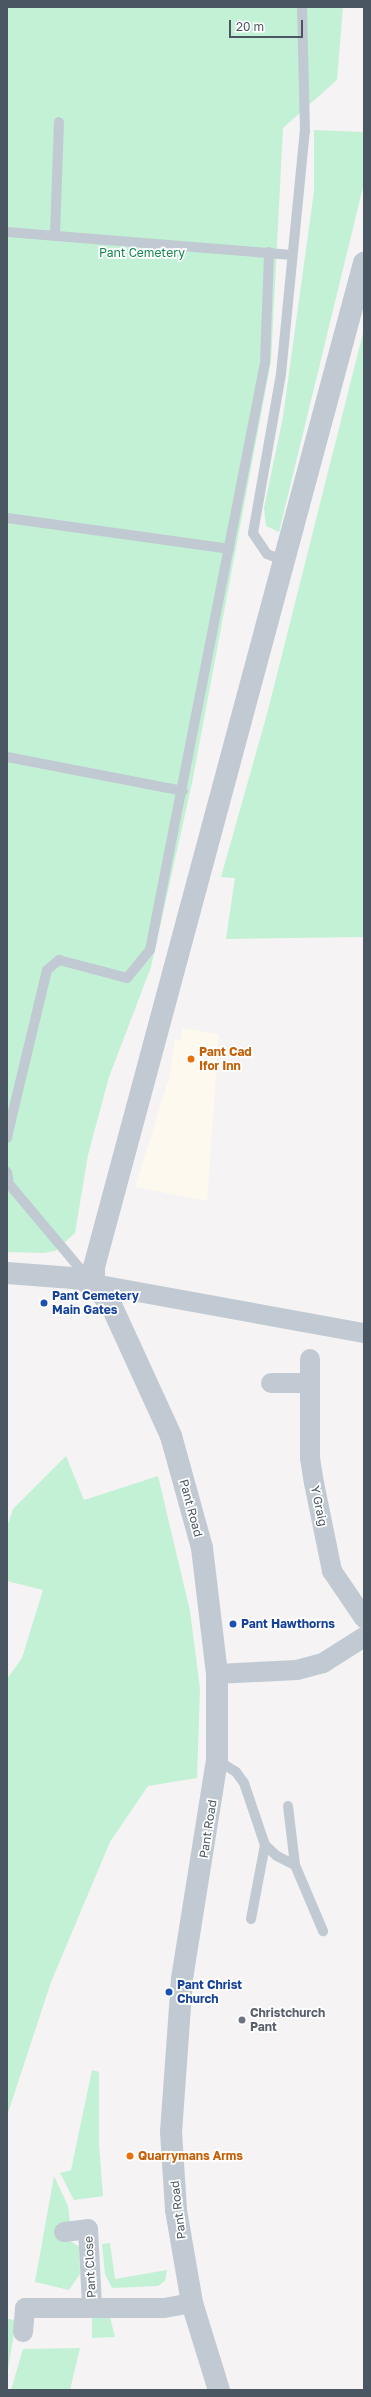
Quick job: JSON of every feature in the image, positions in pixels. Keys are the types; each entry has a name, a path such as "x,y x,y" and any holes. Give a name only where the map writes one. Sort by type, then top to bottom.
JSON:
{"street":[{"path":"94,1284 94,1267 364,263"},
{"path":"7,1273 73,1278 94,1284 364,1333"},
{"name":"Pant Road","path":"94,1284 112,1307 173,1443 202,1548 217,1674 217,1760 182,1979 170,2132 176,2210 192,2303 220,2390"},
{"name":"Y Graig","path":"310,1359 310,1458 332,1571 364,1618"},
{"path":"271,1383 310,1383"},
{"path":"217,1674 310,1666 348,1650 364,1637"},
{"name":"Pant Close","path":"64,2232 88,2230 92,2306"},
{"name":"Pant Close","path":"24,2332 25,2308 92,2306 164,2308 192,2303"}],"lane":[{"path":"285,561 267,554 253,534 281,374 305,131 302,7"},
{"path":"55,235 59,122"},
{"path":"7,232 292,255"},
{"path":"7,1138 9,1117 47,970 59,960 128,978 150,950 183,791 265,363 269,252"},
{"path":"7,518 229,549"},
{"path":"7,757 183,791"},
{"path":"7,1172 8,1184 94,1284"},
{"path":"217,1760 236,1772 244,1783 265,1845 276,1856 296,1865"},
{"path":"288,1806 296,1865 323,1931"},
{"path":"251,1919 265,1845"}],"shaded area":[{"path":"182,1028 219,1034 207,1201 135,1187 169,1078 175,1039 181,1040"}],"green space":[{"name":"Pant Cemetery","path":"7,7 343,7 337,80 283,128 271,361 192,783 151,967 109,1077 88,1155 75,1233 55,1251 43,1253 7,1252"},
{"path":"314,130 364,132 364,183 279,532 266,526 264,508 283,417 314,191"},
{"path":"364,329 364,937 226,939 235,878 221,877 267,714"},
{"path":"66,1456 84,1500 158,1476 190,1611 200,1689 197,1778 148,1786 110,1842 51,1982 7,2116 7,1679 22,1658 43,1590 7,1581 7,1527 13,1509"},
{"path":"92,2070 99,2072 99,2144 103,2196 74,2200 60,2173 71,2170"},
{"path":"54,2176 68,2206 70,2223 57,2224 57,2239 69,2240 79,2247 80,2274 69,2290 35,2282"},
{"path":"110,2243 115,2279 167,2270 165,2281 158,2286 112,2288 105,2274 102,2244"},
{"path":"110,2317 115,2337 92,2338 92,2318"},
{"path":"7,2319 16,2320 7,2376"},
{"path":"80,2348 70,2390 11,2390 23,2349"}],"place":[{"name":"Pant Cad Ifor Inn","path":"191,1059"},
{"name":"Pant Cemetery Main Gates","path":"44,1303"},
{"name":"Pant Hawthorns","path":"233,1624"},
{"name":"Pant Christ Church","path":"169,1992"},
{"name":"Christchurch Pant","path":"242,2020"},
{"name":"Quarrymans Arms","path":"130,2156"}]}
